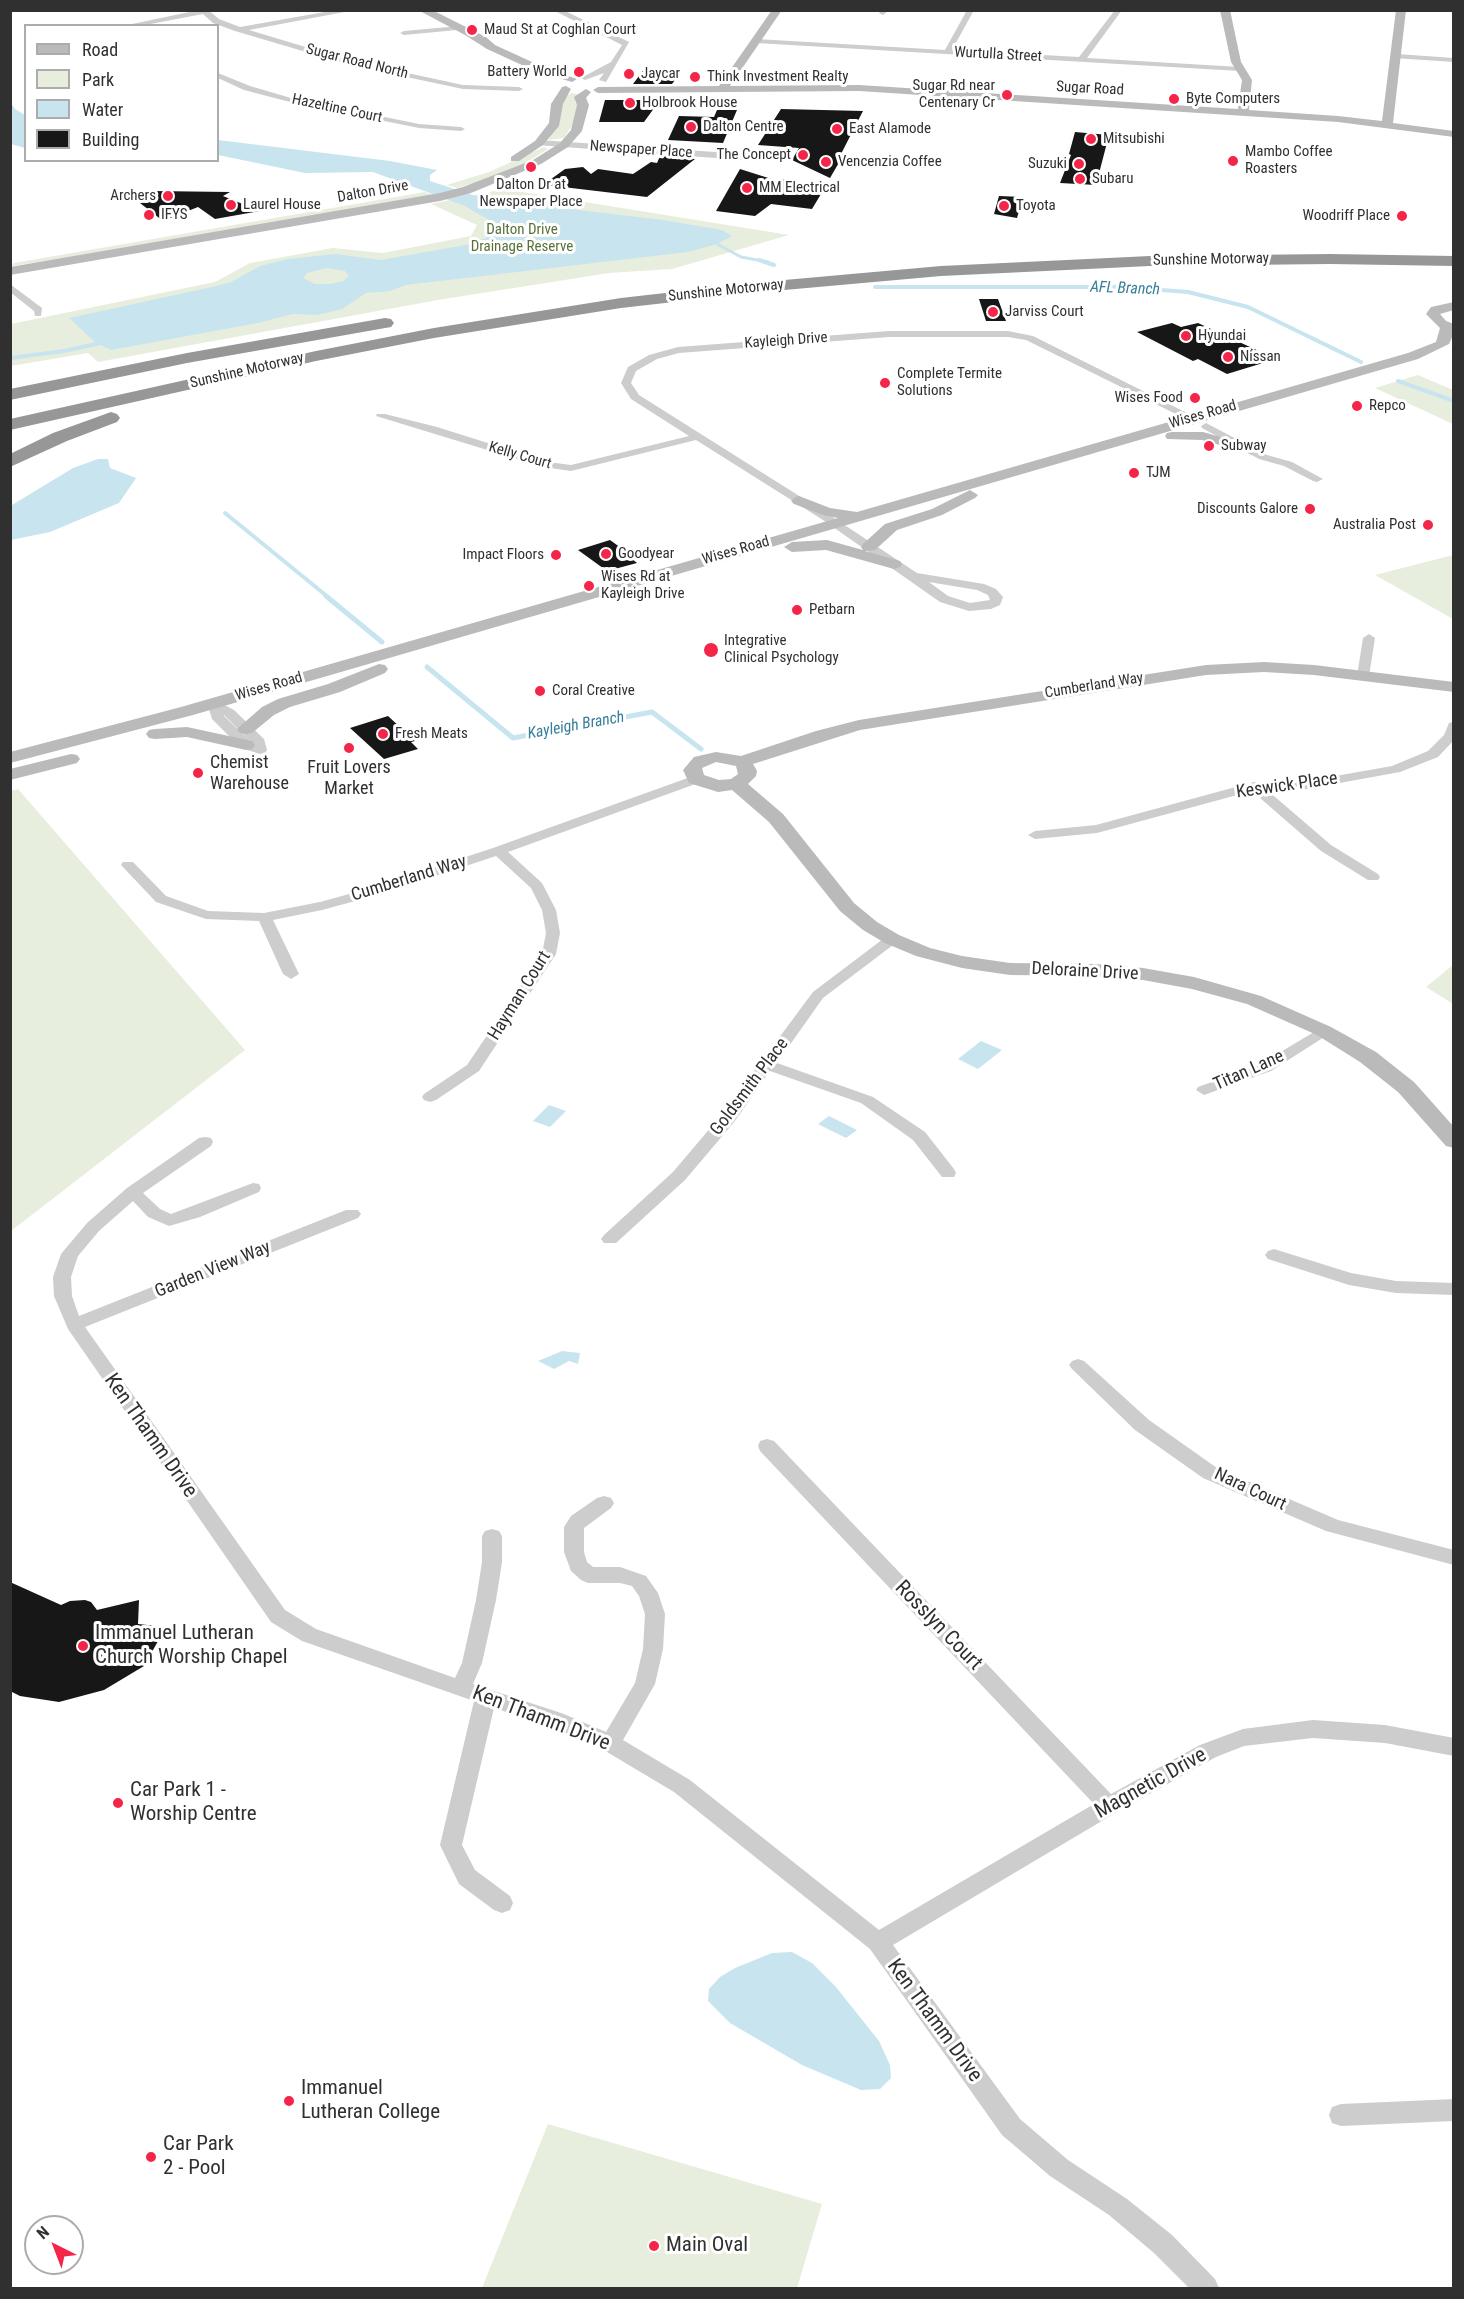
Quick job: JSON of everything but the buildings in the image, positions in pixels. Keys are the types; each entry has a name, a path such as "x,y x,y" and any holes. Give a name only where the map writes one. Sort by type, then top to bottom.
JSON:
{"highway":[{"name":"Sunshine Motorway","path":"10,410 246,356 478,312 734,277 969,257 1199,248 1454,249"},
{"name":"Sunshine Motorway","path":"10,425 316,356 434,333 621,303 876,276 1161,261 1454,261"},
{"path":"446,313 478,312"},
{"path":"10,395 238,348 399,321"},
{"path":"10,461 60,437 101,421 179,396 292,366 316,356"}],"main road":[{"path":"423,10 490,47 566,84 598,86"},
{"path":"723,88 777,10"},
{"path":"1225,10 1236,62 1247,80 1243,113"},
{"path":"1388,125 1401,10"},
{"path":"476,174 538,143 555,123 557,104 566,84 585,78 598,86"},
{"name":"Sugar Road","path":"598,86 854,87 1243,113 1388,125 1454,134"},
{"name":"Dalton Drive","path":"11,265 88,258 440,197 467,190 537,162 564,145 576,131 583,105 580,97 598,86"},
{"name":"Dalton Drive","path":"11,265 422,190 450,181"},
{"path":"1450,328 1435,319 1433,315 1436,310 1454,306"},
{"name":"Wises Road","path":"10,775 155,734 220,711 840,527 970,495 1172,436 1205,423 1426,352 1442,344 1450,328"},
{"name":"Wises Road","path":"840,527 869,512 1205,423 1418,364 1454,350"},
{"path":"1172,436 1203,436 1251,450"},
{"path":"869,548 880,534 891,527 937,512 970,495"},
{"path":"799,501 828,512 846,514 869,512"},
{"path":"786,543 808,521 807,511 799,501"},
{"path":"786,543 827,545 894,564"},
{"name":"Wises Road","path":"10,758 220,711 379,669 786,543"},
{"name":"Cumberland Way","path":"742,762 822,735 869,723 1221,668 1314,670 1454,687"},
{"path":"155,734 187,732 246,737 268,711 334,688 379,669"},
{"path":"726,758 742,762 748,771 747,776 736,784 710,785 696,779 692,770 694,765 708,759 726,758"},
{"name":"Deloraine Drive","path":"736,784 776,818 847,907 870,926 892,939 923,952 962,962 1010,969 1143,974 1194,983 1272,1007 1324,1031 1368,1057 1406,1087 1454,1142"}],"street":[{"path":"219,33 352,10"},
{"path":"556,10 626,44 598,86"},
{"path":"947,52 971,10"},
{"path":"1082,59 1119,10"},
{"path":"136,24 203,11"},
{"name":"Sugar Road North","path":"203,11 216,21 238,29 350,63 463,87 519,89"},
{"path":"404,33 457,28"},
{"name":"Wurtulla Street","path":"756,41 1240,69"},
{"path":"1397,56 1454,60"},
{"path":"585,78 597,74 611,64"},
{"name":"Hazeltine Court","path":"219,75 247,88 290,100 418,126 461,129"},
{"name":"Newspaper Place","path":"538,143 744,157"},
{"path":"10,287 39,310 38,315"},
{"name":"Kayleigh Drive","path":"913,576 981,587 997,597 996,602 987,606 969,607 944,599 840,527 635,397 626,383 632,369 653,357 678,350 890,334 980,332 1008,334 1029,338 1205,423"},
{"name":"Kelly Court","path":"381,416 433,429 547,465 571,468 696,437"},
{"path":"1205,423 1251,450 1288,464 1317,479"},
{"path":"1205,423 1274,454 1288,464"},
{"path":"1363,676 1369,638"},
{"path":"220,711 246,737"},
{"name":"Keswick Place","path":"1035,835 1097,829 1254,786 1296,787 1409,765 1442,748 1454,726"},
{"name":"Cumberland Way","path":"128,866 161,899 206,915 264,917 322,906 498,851 696,779"},
{"path":"1254,786 1326,848 1373,877"},
{"name":"Hayman Court","path":"430,1097 473,1068 549,954 553,933 549,910 537,886 498,851"},
{"path":"264,917 291,974"},
{"name":"Goldsmith Place","path":"610,1239 680,1176 729,1117 818,995 892,939"},
{"name":"Titan Lane","path":"1204,1090 1265,1068 1324,1031"},
{"path":"768,1065 867,1100 919,1136 948,1173"},
{"name":"Ken Thamm Drive","path":"205,1142 133,1192 93,1227 70,1254 62,1277 63,1296 74,1325 278,1616 309,1635 486,1698 557,1720 610,1743 682,1786 878,1942 1011,2127 1059,2168 1118,2207 1163,2244 1206,2289"},
{"path":"133,1192 154,1213 169,1220 194,1213 253,1188"},
{"name":"Garden View Way","path":"74,1325 352,1214"},
{"path":"1274,1255 1349,1279 1396,1287 1454,1289"},
{"name":"Nara Court","path":"1078,1365 1142,1425 1210,1473 1333,1526 1454,1558"},
{"name":"Rosslyn Court","path":"767,1446 1109,1806"},
{"path":"604,1503 578,1521 574,1527 574,1552 578,1566 588,1575 620,1575 639,1581 648,1593 655,1614 653,1649 645,1684 610,1743"},
{"path":"460,1688 472,1663 486,1600 492,1562 492,1536"},
{"path":"486,1698 451,1845 467,1877 502,1903"},
{"name":"Magnetic Drive","path":"878,1942 1109,1806 1208,1751 1243,1738 1313,1729 1385,1734 1454,1748"},
{"path":"1341,2115 1454,2110"}],"green space":[{"path":"571,93 579,94 575,102 578,105 573,124 564,138 550,140 548,138 565,98"},
{"path":"544,147 548,149 524,164 494,177 457,188 447,185 489,172"},
{"name":"Dalton Drive Drainage Reserve","path":"504,189 789,235 672,269 609,273 438,300 98,362 88,353 11,366 11,324 215,282 250,263 333,248 383,253 471,236 477,225 431,204"},
{"path":"425,192 433,195 88,255 11,266 14,263"},
{"path":"1418,375 1453,390 1453,424 1375,388"},
{"path":"1453,555 1453,619 1375,575"},
{"path":"18,789 245,1050 11,1231 10,791"},
{"path":"1453,965 1453,1004 1426,987"},
{"name":"Main Oval","path":"548,2124 822,2204 797,2288 482,2288"}],"water":[{"path":"10,102 15,109 24,114 24,148 11,144"},
{"name":"Dalton Drive Drainage Reserve","path":"219,140 390,161 437,170 430,175 430,181 485,199 663,220 722,230 732,236 717,244 688,252 406,285 390,291 366,293 342,309 317,315 293,314 258,323 111,350 95,342 69,318 231,282 260,266 288,259 336,254 381,260 471,244 497,233 499,226 465,206 373,172 305,173 219,155","holes":["326,268 345,271 349,276 343,281 330,284 315,284 303,278 307,273"]},
{"path":"98,459 108,459 110,468 136,478 119,503 50,532 11,540 12,505 73,468"},
{"path":"981,1041 1002,1050 978,1069 958,1059"},
{"path":"549,1105 566,1111 550,1127 533,1121"},
{"path":"829,1116 857,1130 846,1138 818,1124"},
{"path":"562,1351 580,1353 578,1364 569,1361 554,1369 538,1361"},
{"path":"792,1952 812,1963 836,1987 879,2041 890,2065 891,2078 880,2089 861,2090 802,2065 730,2023 708,2001 709,1989 720,1977 735,1968 772,1953"}],"waterway":[{"name":"AFL Branch","path":"717,244 741,257 761,261"},
{"name":"AFL Branch","path":"761,261 768,262"},
{"name":"AFL Branch","path":"761,261 774,265"},
{"name":"AFL Branch","path":"875,287 1120,287 1188,292 1248,307 1361,362"},
{"path":"10,358 64,351 105,342"},
{"name":"AFL Branch","path":"1398,381 1454,401"},
{"name":"Kayleigh Branch","path":"225,513 328,597"},
{"name":"Kayleigh Branch","path":"326,596 382,642"},
{"name":"Kayleigh Branch","path":"427,667 513,738 652,712 701,749"}],"place":[{"name":"Maud St at Coghlan Court","path":"472,30"},
{"name":"Battery World","path":"579,72"},
{"name":"Jaycar","path":"629,74"},
{"name":"Think Investment Realty","path":"695,77"},
{"name":"Sugar Rd near Centenary Cr","path":"1007,95"},
{"name":"Byte Computers","path":"1174,99"},
{"name":"Holbrook House","path":"630,103"},
{"name":"Dalton Centre","path":"691,127"},
{"name":"East Alamode","path":"837,129"},
{"name":"Mitsubishi","path":"1091,139"},
{"name":"The Concept","path":"803,155"},
{"name":"Mambo Coffee Roasters","path":"1233,161"},
{"name":"Vencenzia Coffee","path":"826,162"},
{"name":"Suzuki","path":"1079,164"},
{"name":"Dalton Dr at Newspaper Place","path":"531,167"},
{"name":"Subaru","path":"1080,179"},
{"name":"MM Electrical","path":"747,188"},
{"name":"Archers","path":"168,196"},
{"name":"Laurel House","path":"231,205"},
{"name":"Toyota","path":"1004,206"},
{"name":"IFYS","path":"149,215"},
{"name":"Woodriff Place","path":"1402,216"},
{"name":"Jarviss Court","path":"993,312"},
{"name":"Hyundai","path":"1186,336"},
{"name":"Nissan","path":"1228,357"},
{"name":"Complete Termite Solutions","path":"885,383"},
{"name":"Wises Food","path":"1195,398"},
{"name":"Repco","path":"1357,406"},
{"name":"Subway","path":"1209,446"},
{"name":"TJM","path":"1134,473"},
{"name":"Discounts Galore","path":"1310,509"},
{"name":"Australia Post","path":"1428,525"},
{"name":"Goodyear","path":"606,554"},
{"name":"Impact Floors","path":"556,555"},
{"name":"Wises Rd at Kayleigh Drive","path":"589,586"},
{"name":"Petbarn","path":"797,610"},
{"name":"Integrative Clinical Psychology","path":"711,650"},
{"name":"Coral Creative","path":"540,691"},
{"name":"Fresh Meats","path":"383,734"},
{"name":"Fruit Lovers Market","path":"349,748"},
{"name":"Chemist Warehouse","path":"198,773"},
{"name":"Immanuel Lutheran Church Worship Chapel","path":"83,1646"},
{"name":"Car Park 1 - Worship Centre","path":"118,1803"},
{"name":"Immanuel Lutheran College","path":"289,2101"},
{"name":"Car Park 2 - Pool","path":"151,2157"},
{"name":"Main Oval","path":"654,2246"}]}
